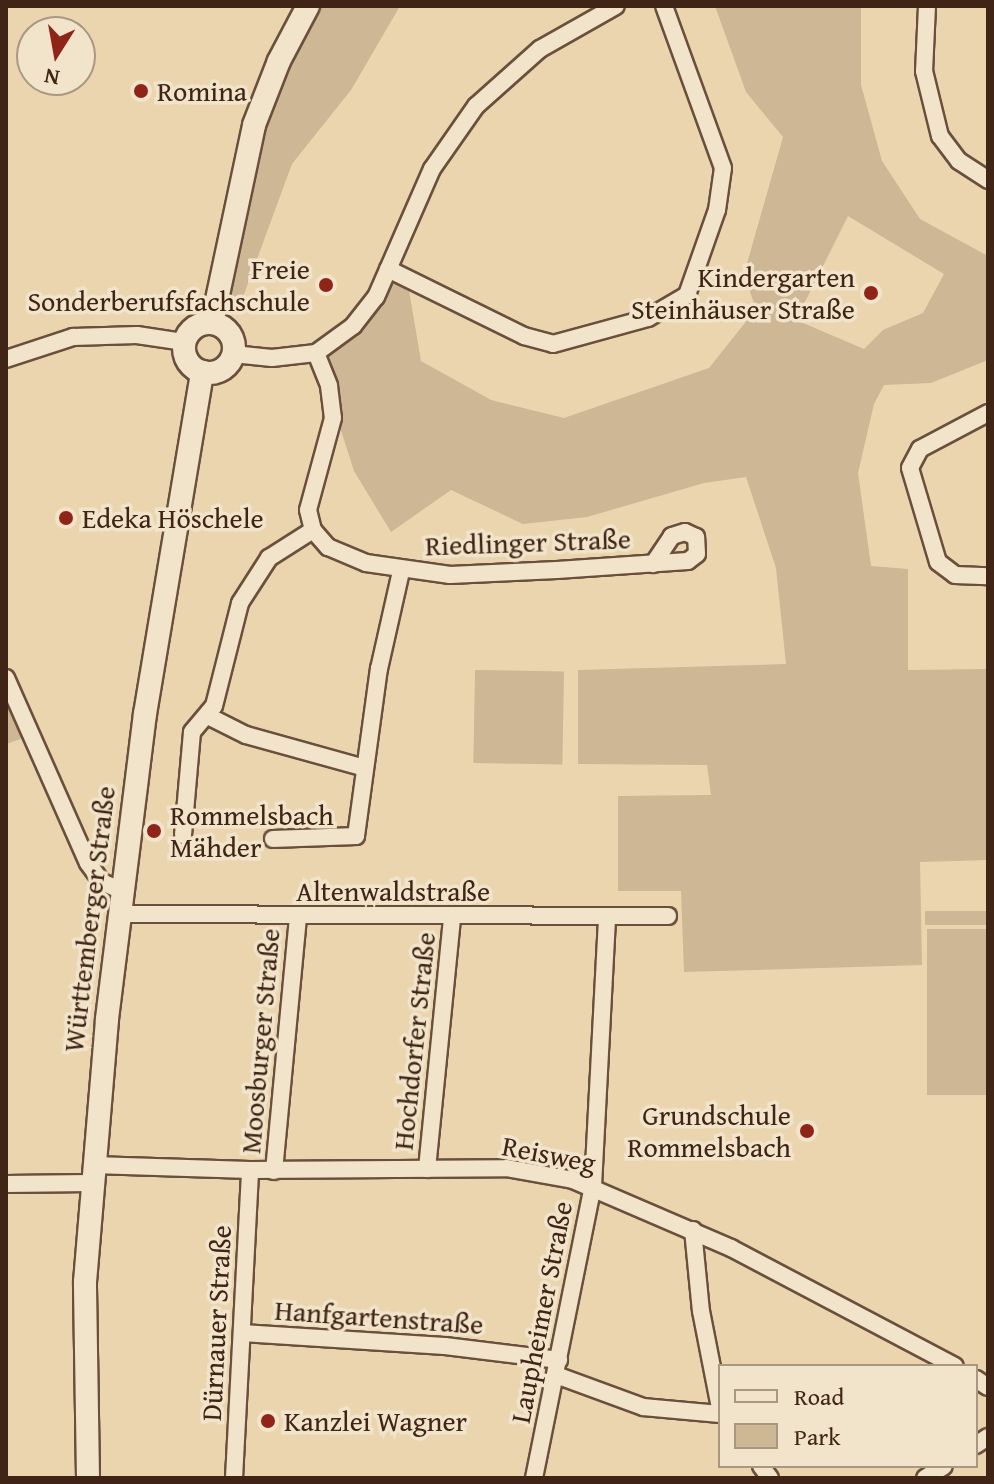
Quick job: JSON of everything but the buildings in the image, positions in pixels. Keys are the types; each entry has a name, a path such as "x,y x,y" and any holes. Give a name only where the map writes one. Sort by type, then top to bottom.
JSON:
{"main road":[{"path":"212,323 254,125 279,61 308,6"},
{"path":"212,323 227,330 233,354 224,367 202,372 185,357 184,342 192,329 212,323"},
{"name":"Württemberger Straße","path":"88,1478 85,1282 92,1174 119,914 157,629 202,372"}],"street":[{"path":"233,354 272,358 316,353 362,317 388,269 432,169 476,106 540,49 616,6"},
{"path":"388,269 524,336 553,344 648,318 687,295 717,210 723,168 664,6"},
{"path":"927,6 923,57 940,136 959,161 988,180"},
{"path":"6,359 73,337 137,335 184,342"},
{"path":"183,835 192,732 208,716 237,611 251,582 278,551 313,530 309,501 333,418 329,386 316,353"},
{"path":"988,413 920,449 910,463 931,548 948,573 988,576"},
{"name":"Riedlinger Straße","path":"313,530 339,553 401,571 465,575 653,564"},
{"path":"273,839 356,836 365,768 401,571"},
{"path":"6,678 88,863 102,882 122,891"},
{"path":"208,716 246,735 365,768"},
{"name":"Altenwaldstraße","path":"119,914 452,918 668,916"},
{"name":"Moosburger Straße","path":"274,1171 298,917"},
{"name":"Laupheimer Straße","path":"534,1478 593,1186 607,917"},
{"name":"Hochdorfer Straße","path":"427,1169 452,918"},
{"name":"Reisweg","path":"6,1184 92,1174 507,1168 593,1186 693,1230 951,1364"},
{"name":"Dürnauer Straße","path":"234,1478 250,1170"},
{"path":"693,1230 705,1338 718,1401"},
{"name":"Hanfgartenstraße","path":"242,1333 445,1346 557,1368 643,1407 718,1411"}],"green space":[{"path":"308,6 400,6 351,90 292,164 243,297 213,323 249,143"},
{"path":"715,6 861,6 861,85 882,161 920,219 988,256 988,360 931,383 884,385 874,404 858,473 871,566 908,569 908,670 988,669 988,860 920,862 922,965 684,972 681,891 618,891 618,796 711,795 707,765 578,764 578,670 786,664 776,568 746,477 704,483 587,517 523,524 451,490 391,532 354,471 316,353 330,345 388,269 407,279 421,361 491,400 564,418 709,368 756,309 744,274 783,137 746,92","holes":["848,216 944,274 923,313 883,330 864,349 796,320"]},
{"path":"475,670 564,672 562,765 473,763"},
{"path":"6,699 23,738 6,744"},
{"path":"925,911 988,911 988,925 925,925"},
{"path":"927,929 988,929 988,1095 927,1095"}],"place":[{"name":"Romina","path":"141,91"},
{"name":"Freie Sonderberufsfachschule","path":"326,285"},
{"name":"Kindergarten Steinhäuser Straße","path":"871,293"},
{"name":"Edeka Höschele","path":"66,518"},
{"name":"Rommelsbach Mähder","path":"154,831"},
{"name":"Grundschule Rommelsbach","path":"807,1131"},
{"name":"Kanzlei Wagner","path":"268,1421"}]}
